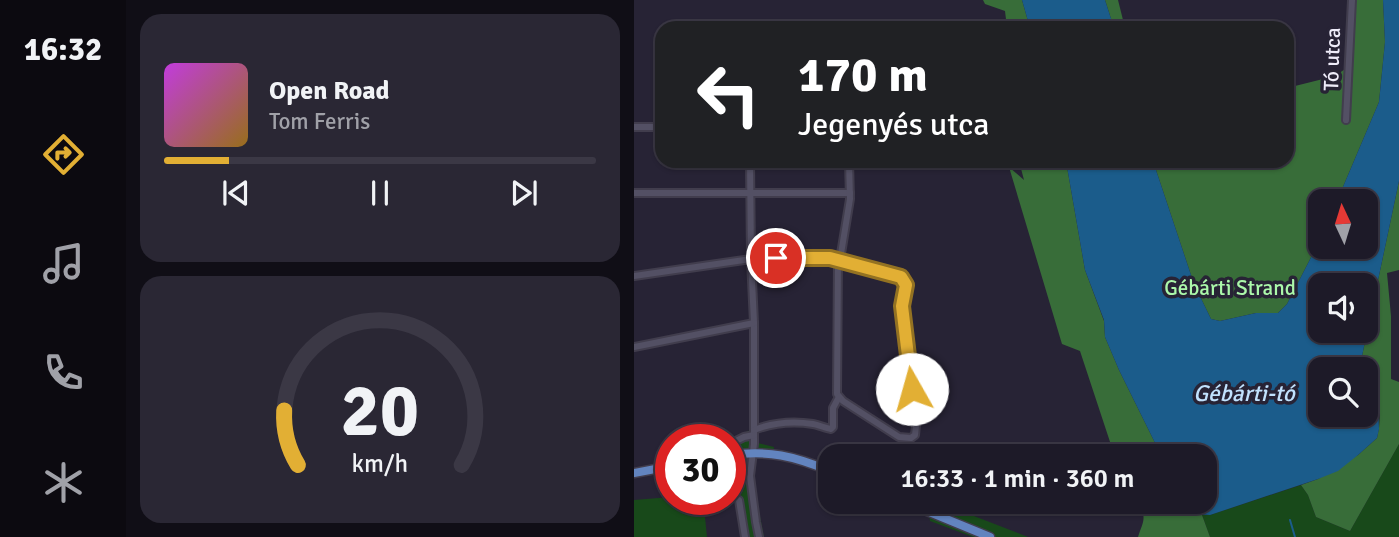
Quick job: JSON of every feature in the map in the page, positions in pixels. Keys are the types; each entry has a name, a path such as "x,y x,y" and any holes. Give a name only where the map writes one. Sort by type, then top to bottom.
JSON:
{"main road":[{"path":"746,453 774,453 795,457 818,466"},
{"path":"634,473 655,469"},
{"path":"934,514 990,537"}],"street":[{"name":"Tó utca","path":"1346,120 1352,0"},
{"path":"634,127 655,127"},
{"path":"750,168 754,323 754,452 750,471 759,537"},
{"path":"634,276 751,259 826,257 839,260 899,275 906,282 902,306 916,426 913,438 899,437 839,397 836,388 839,260 850,193 849,168"},
{"path":"634,193 850,193"},
{"path":"634,347 754,323"},
{"path":"746,436 771,425 812,424 831,429 833,408 839,397"},
{"path":"742,515 745,537"},
{"path":"744,524 756,522"}],"green space":[{"path":"983,0 1022,0 1028,21 1006,21 1005,11 985,4"},
{"path":"1105,0 1118,0 1123,21 1112,21"},
{"name":"Gébárti Strand","path":"1356,0 1383,0 1385,42 1379,102 1342,189 1308,189 1308,259 1310,259 1287,304 1278,313 1256,313 1220,321 1211,319 1194,284 1155,168 1294,168 1294,86 1335,76 1351,65"},
{"path":"1010,168 1024,180 1021,168 1067,168 1085,270 1104,321 1105,337 1156,444 1111,444 1080,351 1062,344"},
{"path":"1399,181 1399,270 1387,273 1391,316 1391,379 1399,382 1399,444 1350,531 1316,517 1301,485 1318,479 1358,455 1377,438 1380,413 1378,357 1362,356 1365,343 1378,343 1378,280"},
{"path":"757,427 758,443 774,447 773,458 755,457 753,462 764,537 742,537 739,515 746,515 746,432"},
{"path":"1399,444 1399,537 1210,537 1202,515 1217,514 1301,485 1316,517 1350,531"},
{"path":"655,498 655,515 705,517 707,537 634,537 634,500"},
{"path":"929,514 969,514 1028,537 973,537 930,521"},
{"path":"1143,514 1202,515 1210,537 1138,537"}],"water":[{"path":"1022,0 1105,0 1112,21 1028,21"},
{"name":"Gébárti-tó","path":"1383,0 1399,0 1399,181 1378,280 1378,273 1308,273 1308,343 1365,343 1362,357 1308,357 1308,427 1378,427 1378,402 1379,429 1377,438 1338,471 1217,513 1217,444 1156,444 1119,370 1105,337 1104,320 1085,270 1067,168 1155,168 1194,284 1211,319 1220,321 1256,313 1278,313 1287,304 1310,259 1378,259 1378,189 1342,189 1379,102 1385,42"}],"waterway":[{"path":"1290,520 1295,537"}],"route":[{"path":"776,258 830,258 899,275 906,282 902,306 912,389"}]}
